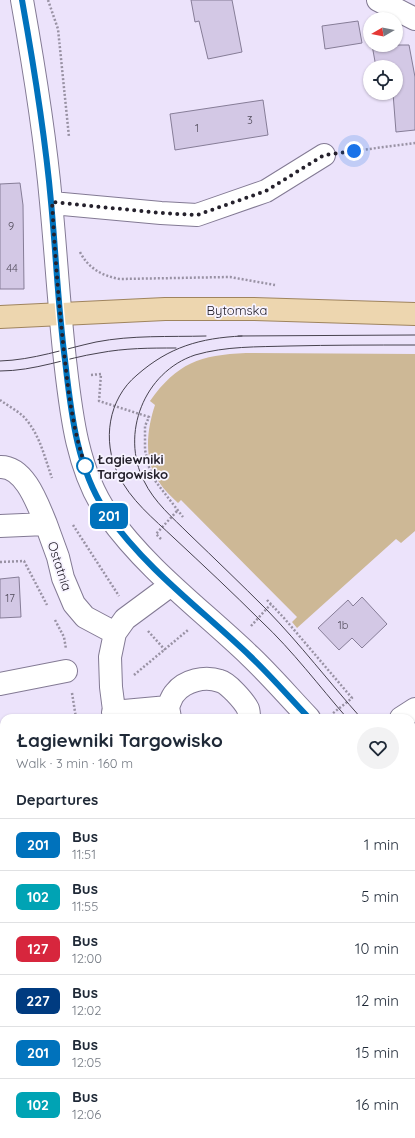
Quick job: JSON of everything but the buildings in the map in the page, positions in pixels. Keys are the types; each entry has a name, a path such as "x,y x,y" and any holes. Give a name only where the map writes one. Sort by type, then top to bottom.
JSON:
{"main road":[{"name":"Bytomska","path":"0,317 165,309 253,309 415,314"}],"street":[{"path":"22,0 35,75 52,202 60,313 71,412 78,447 91,483 108,515 138,551 171,585 251,656 305,714"},
{"path":"378,0 415,19"},
{"path":"52,202 161,213 197,215 266,191 324,155"},
{"path":"0,467 8,467 19,475 34,495 46,524"},
{"name":"Ostatnia","path":"0,526 46,524 58,557 65,584 74,604 85,617 115,633"},
{"path":"114,714 110,657 115,633 125,619 171,585"},
{"path":"0,684 68,671"},
{"path":"132,714 169,712 175,692 189,682 204,679 221,681 242,701 248,710 248,714"}],"path":[{"path":"48,0 58,29 61,50"},
{"path":"324,155 415,143"},
{"path":"79,249 80,253 90,266 106,276 120,279 230,277 276,285"},
{"path":"91,375 101,374 99,401 149,417 145,426 145,450 149,467 156,482 173,502 177,511 183,516"},
{"path":"0,400 22,415 34,430 42,445 54,483"},
{"path":"156,534 177,511"},
{"path":"72,523 95,561 119,596"},
{"path":"0,562 24,561 49,609"},
{"path":"267,600 352,698 332,714"},
{"path":"53,616 64,637 75,714"},
{"path":"146,629 165,650"}],"shaded area":[{"path":"246,353 415,354 415,531 401,543 396,539 297,628 292,622 297,617 181,500 178,503 163,488 150,464 148,444 150,424 155,405 150,401 160,388 180,370 203,359 215,356"}],"tram line":[{"path":"238,336 415,335"},
{"path":"0,361 24,359 96,342 123,338 206,336"},
{"path":"242,336 212,339 186,346 161,357 137,375 127,385 114,408 109,435 113,461 123,483 136,501 273,632 344,714"},
{"path":"358,714 267,610 158,503 148,489 137,463 135,444 136,425 141,407 150,390 162,375 177,363 195,355 230,348 320,345 415,345"},
{"path":"0,371 38,367 109,351 176,348"}],"bus line":[{"name":"201","path":"22,0 35,75 52,202 60,313 71,412 78,447 91,483 108,515 138,551 171,585 251,656 305,714"}],"place":[{"name":"Łagiewniki Targowisko","path":"85,466"}],"route":[{"path":"85,466 87,471 78,447 71,412 60,313 52,202 161,213 197,215 266,191 324,155 354,151"}]}
